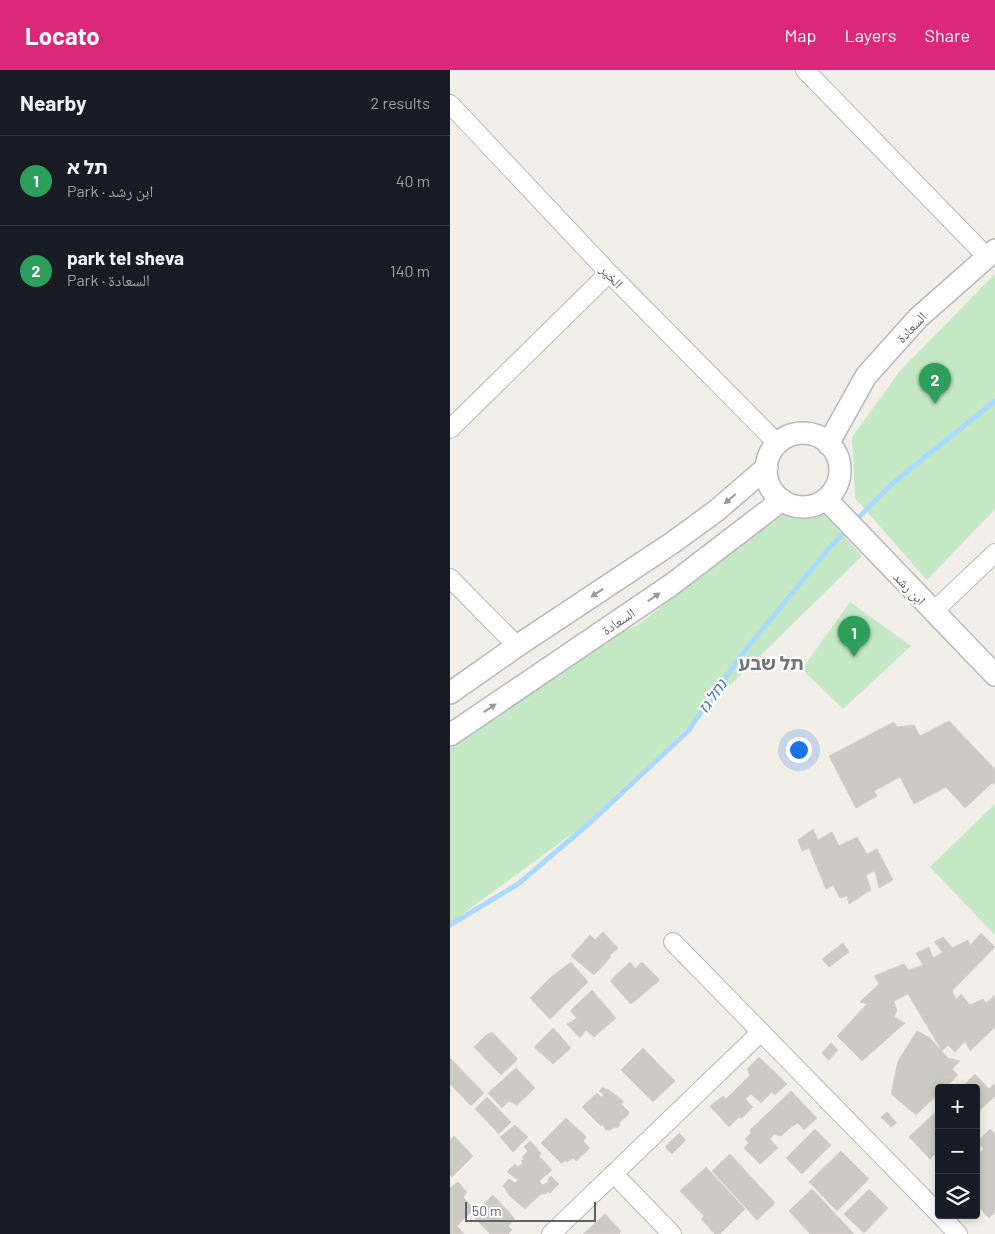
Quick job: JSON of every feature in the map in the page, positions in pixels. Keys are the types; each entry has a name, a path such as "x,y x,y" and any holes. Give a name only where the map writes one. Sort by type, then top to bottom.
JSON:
{"street":[{"path":"806,70 991,254"},
{"name":"الخير","path":"450,104 609,273 778,444"},
{"name":"السعادة","path":"828,444 866,376 918,318 991,254"},
{"path":"450,428 609,273"},
{"path":"795,434 811,434 823,438 828,444 838,457 840,470 838,483 826,499 814,505 802,507 787,503 776,496 769,485 766,475 770,455 783,439 795,434"},
{"path":"450,693 516,646 672,543 716,511 767,467"},
{"name":"ابن رشد","path":"826,499 995,675"},
{"name":"السعادة","path":"450,735 670,585 782,500"},
{"path":"933,612 995,552"},
{"path":"450,578 516,646"},
{"path":"673,942 935,1211"},
{"path":"551,1234 761,1032"},
{"path":"614,1174 672,1234"},
{"path":"943,1219 958,1234"}],"green space":[{"path":"995,274 995,509 927,580 855,498 852,437 900,371"},
{"path":"783,515 825,515 862,556 598,815 450,923 450,748 621,632 638,625 725,557"},
{"path":"850,602 911,646 843,709 802,669"},
{"path":"995,804 995,935 930,867"}],"building":[{"path":"949,721 995,769 995,784 992,783 965,808 946,787 914,804 900,777 874,791 877,796 856,808 829,756 894,722 897,727 914,725 920,736"},
{"path":"813,829 818,840 832,832 839,846 857,837 867,854 877,849 893,880 879,888 875,871 866,875 871,890 849,904 847,896 840,898 833,885 826,889 809,848 802,851 798,840"},
{"path":"603,932 618,948 594,975 571,956 590,935 595,940"},
{"path":"981,933 995,947 952,991 956,999 961,994 970,1005 983,999 986,1003 995,995 995,1027 970,1051 965,1041 955,1052 948,1045 942,1051 908,994 894,1001 897,1011 894,1017 905,1023 862,1061 837,1036 867,1004 860,1002 879,984 874,976 904,964 909,970 923,965 916,953 929,947 933,958 943,952 934,942 943,937 952,948 968,940 970,946"},
{"path":"843,943 849,952 829,967 822,959"},
{"path":"571,962 588,982 550,1019 530,998 551,977"},
{"path":"630,962 635,969 642,962 660,980 631,1004 610,981"},
{"path":"592,990 616,1018 594,1037 586,1030 580,1038 567,1024 577,1018 570,1011"},
{"path":"553,1028 571,1048 553,1064 534,1047"},
{"path":"917,1031 930,1038 948,1058 960,1061 952,1069 958,1075 949,1084 935,1084 935,1097 916,1115 891,1094 898,1061"},
{"path":"492,1032 518,1059 501,1075 474,1047 486,1035"},
{"path":"831,1043 838,1050 829,1060 822,1053"},
{"path":"643,1048 675,1081 653,1102 621,1070"},
{"path":"759,1057 787,1084 775,1095 772,1092 761,1103 751,1094 745,1099 753,1107 729,1127 710,1106 723,1096 726,1099 750,1075 747,1069"},
{"path":"450,1058 484,1093 471,1106 450,1084"},
{"path":"516,1068 535,1088 517,1105 509,1101 502,1108 488,1093"},
{"path":"975,1074 989,1089 995,1083 995,1096 980,1110 980,1084 965,1084"},
{"path":"603,1087 623,1101 621,1104 629,1112 617,1128 615,1127 610,1130 606,1130 602,1124 601,1126 582,1107 597,1093 601,1097 604,1095 599,1091"},
{"path":"791,1091 817,1118 804,1130 798,1123 781,1136 774,1134 770,1139 778,1148 760,1164 744,1148 749,1143 745,1139 751,1133 750,1130"},
{"path":"487,1097 511,1122 499,1134 475,1109"},
{"path":"887,1112 897,1123 891,1127 881,1117"},
{"path":"935,1113 935,1154 930,1159 909,1137"},
{"path":"566,1118 586,1137 583,1141 590,1148 576,1161 573,1158 561,1163 541,1143"},
{"path":"515,1125 528,1137 513,1152 500,1137"},
{"path":"815,1129 831,1145 802,1174 786,1158"},
{"path":"990,1129 995,1134 995,1212 989,1218 980,1208 980,1152 984,1149 980,1145 980,1139"},
{"path":"679,1133 686,1140 672,1154 665,1147"},
{"path":"454,1136 473,1156 452,1177 450,1174 450,1140"},
{"path":"530,1141 541,1153 539,1156 552,1170 539,1181 543,1185 548,1182 551,1176 559,1184 550,1193 541,1194 525,1209 510,1196 503,1186 509,1179 515,1183 518,1180 507,1172 515,1164 518,1167 523,1163 521,1161 524,1159 522,1157 528,1151 524,1147"},
{"path":"841,1151 869,1179 837,1211 809,1182"},
{"path":"730,1154 775,1203 757,1220 712,1171"},
{"path":"706,1167 745,1209 720,1234 715,1234 701,1219 704,1216 680,1191"},
{"path":"458,1182 467,1192 463,1197 474,1209 457,1226 464,1234 450,1234 450,1188"},
{"path":"812,1189 854,1234 810,1234 789,1211"},
{"path":"869,1189 888,1208 864,1233 844,1214"},
{"path":"493,1195 515,1219 508,1226 512,1230 508,1234 490,1234 472,1215"},
{"path":"605,1214 621,1231 619,1234 583,1234"}],"waterway":[{"name":"נחל גז","path":"854,522 894,482 995,401"},
{"name":"נחל גז","path":"450,925 518,884 592,821 688,731 743,653 830,547 848,528"}],"place":[{"name":"park tel sheva","path":"935,404"},
{"name":"תל א","path":"854,657"}],"district":[{"name":"תל שבע","path":"771,662"}]}
